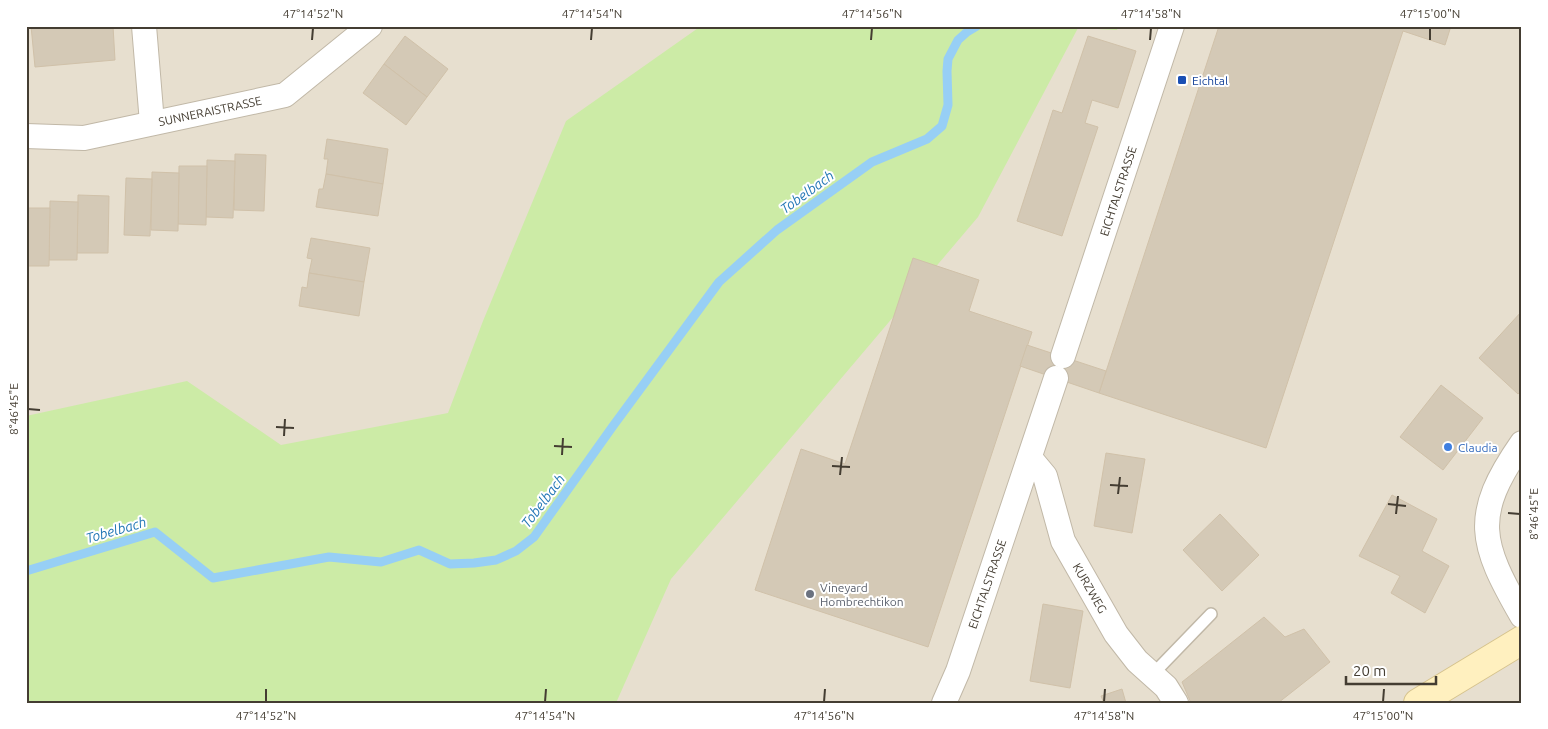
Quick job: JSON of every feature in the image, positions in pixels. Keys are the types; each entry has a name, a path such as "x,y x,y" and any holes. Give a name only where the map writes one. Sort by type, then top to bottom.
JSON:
{"street":[{"path":"144,26 152,123"},
{"name":"SUNNERAISTRASSE","path":"26,136 84,138 286,95 370,26"},
{"name":"EICHTALSTRASSE","path":"944,703 958,671 1030,458 1172,26"},
{"path":"1522,443 1504,470 1491,497 1487,526 1495,565 1522,616"},
{"name":"KURZWEG","path":"1030,458 1045,476 1062,541 1124,646 1137,661 1166,687 1176,703"},
{"path":"1418,703 1522,640"}],"lane":[{"path":"1153,674 1211,614"}],"shaded area":[{"path":"26,26 1522,26 1522,703 26,703"}],"green space":[{"path":"701,26 1119,26 1117,30 1078,28 978,217 671,579 616,703 26,703 26,416 187,381 281,445 448,413 483,321 566,121"}],"building":[{"path":"31,26 113,26 115,60 35,67"},
{"path":"1219,26 1451,26 1445,45 1403,31 1266,448 1099,393"},
{"path":"405,36 448,69 427,97 384,64"},
{"path":"1088,36 1136,51 1118,108 1092,100 1085,123 1098,127 1062,236 1017,221 1053,110 1062,113"},
{"path":"384,64 427,97 406,125 363,93"},
{"path":"327,139 388,149 383,184 326,174 328,159 324,159"},
{"path":"235,154 266,155 264,211 234,210"},
{"path":"207,160 235,161 233,218 206,217"},
{"path":"179,166 207,166 206,225 178,224"},
{"path":"152,172 179,173 178,231 151,230"},
{"path":"326,174 383,184 378,216 316,207 319,189 323,189"},
{"path":"126,178 152,179 150,236 124,235"},
{"path":"78,195 109,196 108,253 77,253"},
{"path":"50,201 78,202 77,260 49,260"},
{"path":"26,208 50,208 49,266 26,266"},
{"path":"311,238 370,248 364,282 309,273 312,259 307,258"},
{"path":"913,258 979,280 969,311 1032,332 928,647 755,590 801,449 845,464"},
{"path":"309,273 364,282 359,316 299,306 302,287 307,288"},
{"path":"1522,311 1522,390 1518,394 1479,358"},
{"path":"1027,345 1106,371 1099,393 1020,366"},
{"path":"1441,385 1483,418 1443,470 1400,437"},
{"path":"1106,453 1145,459 1132,533 1094,526"},
{"path":"1392,495 1437,519 1422,551 1449,566 1425,613 1391,593 1400,576 1359,556"},
{"path":"1220,514 1259,555 1222,591 1183,550"},
{"path":"1043,604 1083,611 1070,688 1030,681"},
{"path":"1264,617 1285,637 1304,629 1330,662 1278,703 1191,703 1182,682"},
{"path":"1122,689 1126,703 1104,703 1101,696"}],"waterway":[{"name":"Tobelbach","path":"26,571 155,532 213,578 329,557 381,562 419,550 450,564 496,560 516,551 534,537 719,282 777,230 872,162 927,139 942,126 948,105 948,59 958,40 977,26"}],"place":[{"name":"Eichtal","path":"1182,80"},
{"name":"Claudia","path":"1448,447"},
{"name":"Vineyard Hombrechtikon","path":"810,594"}]}
